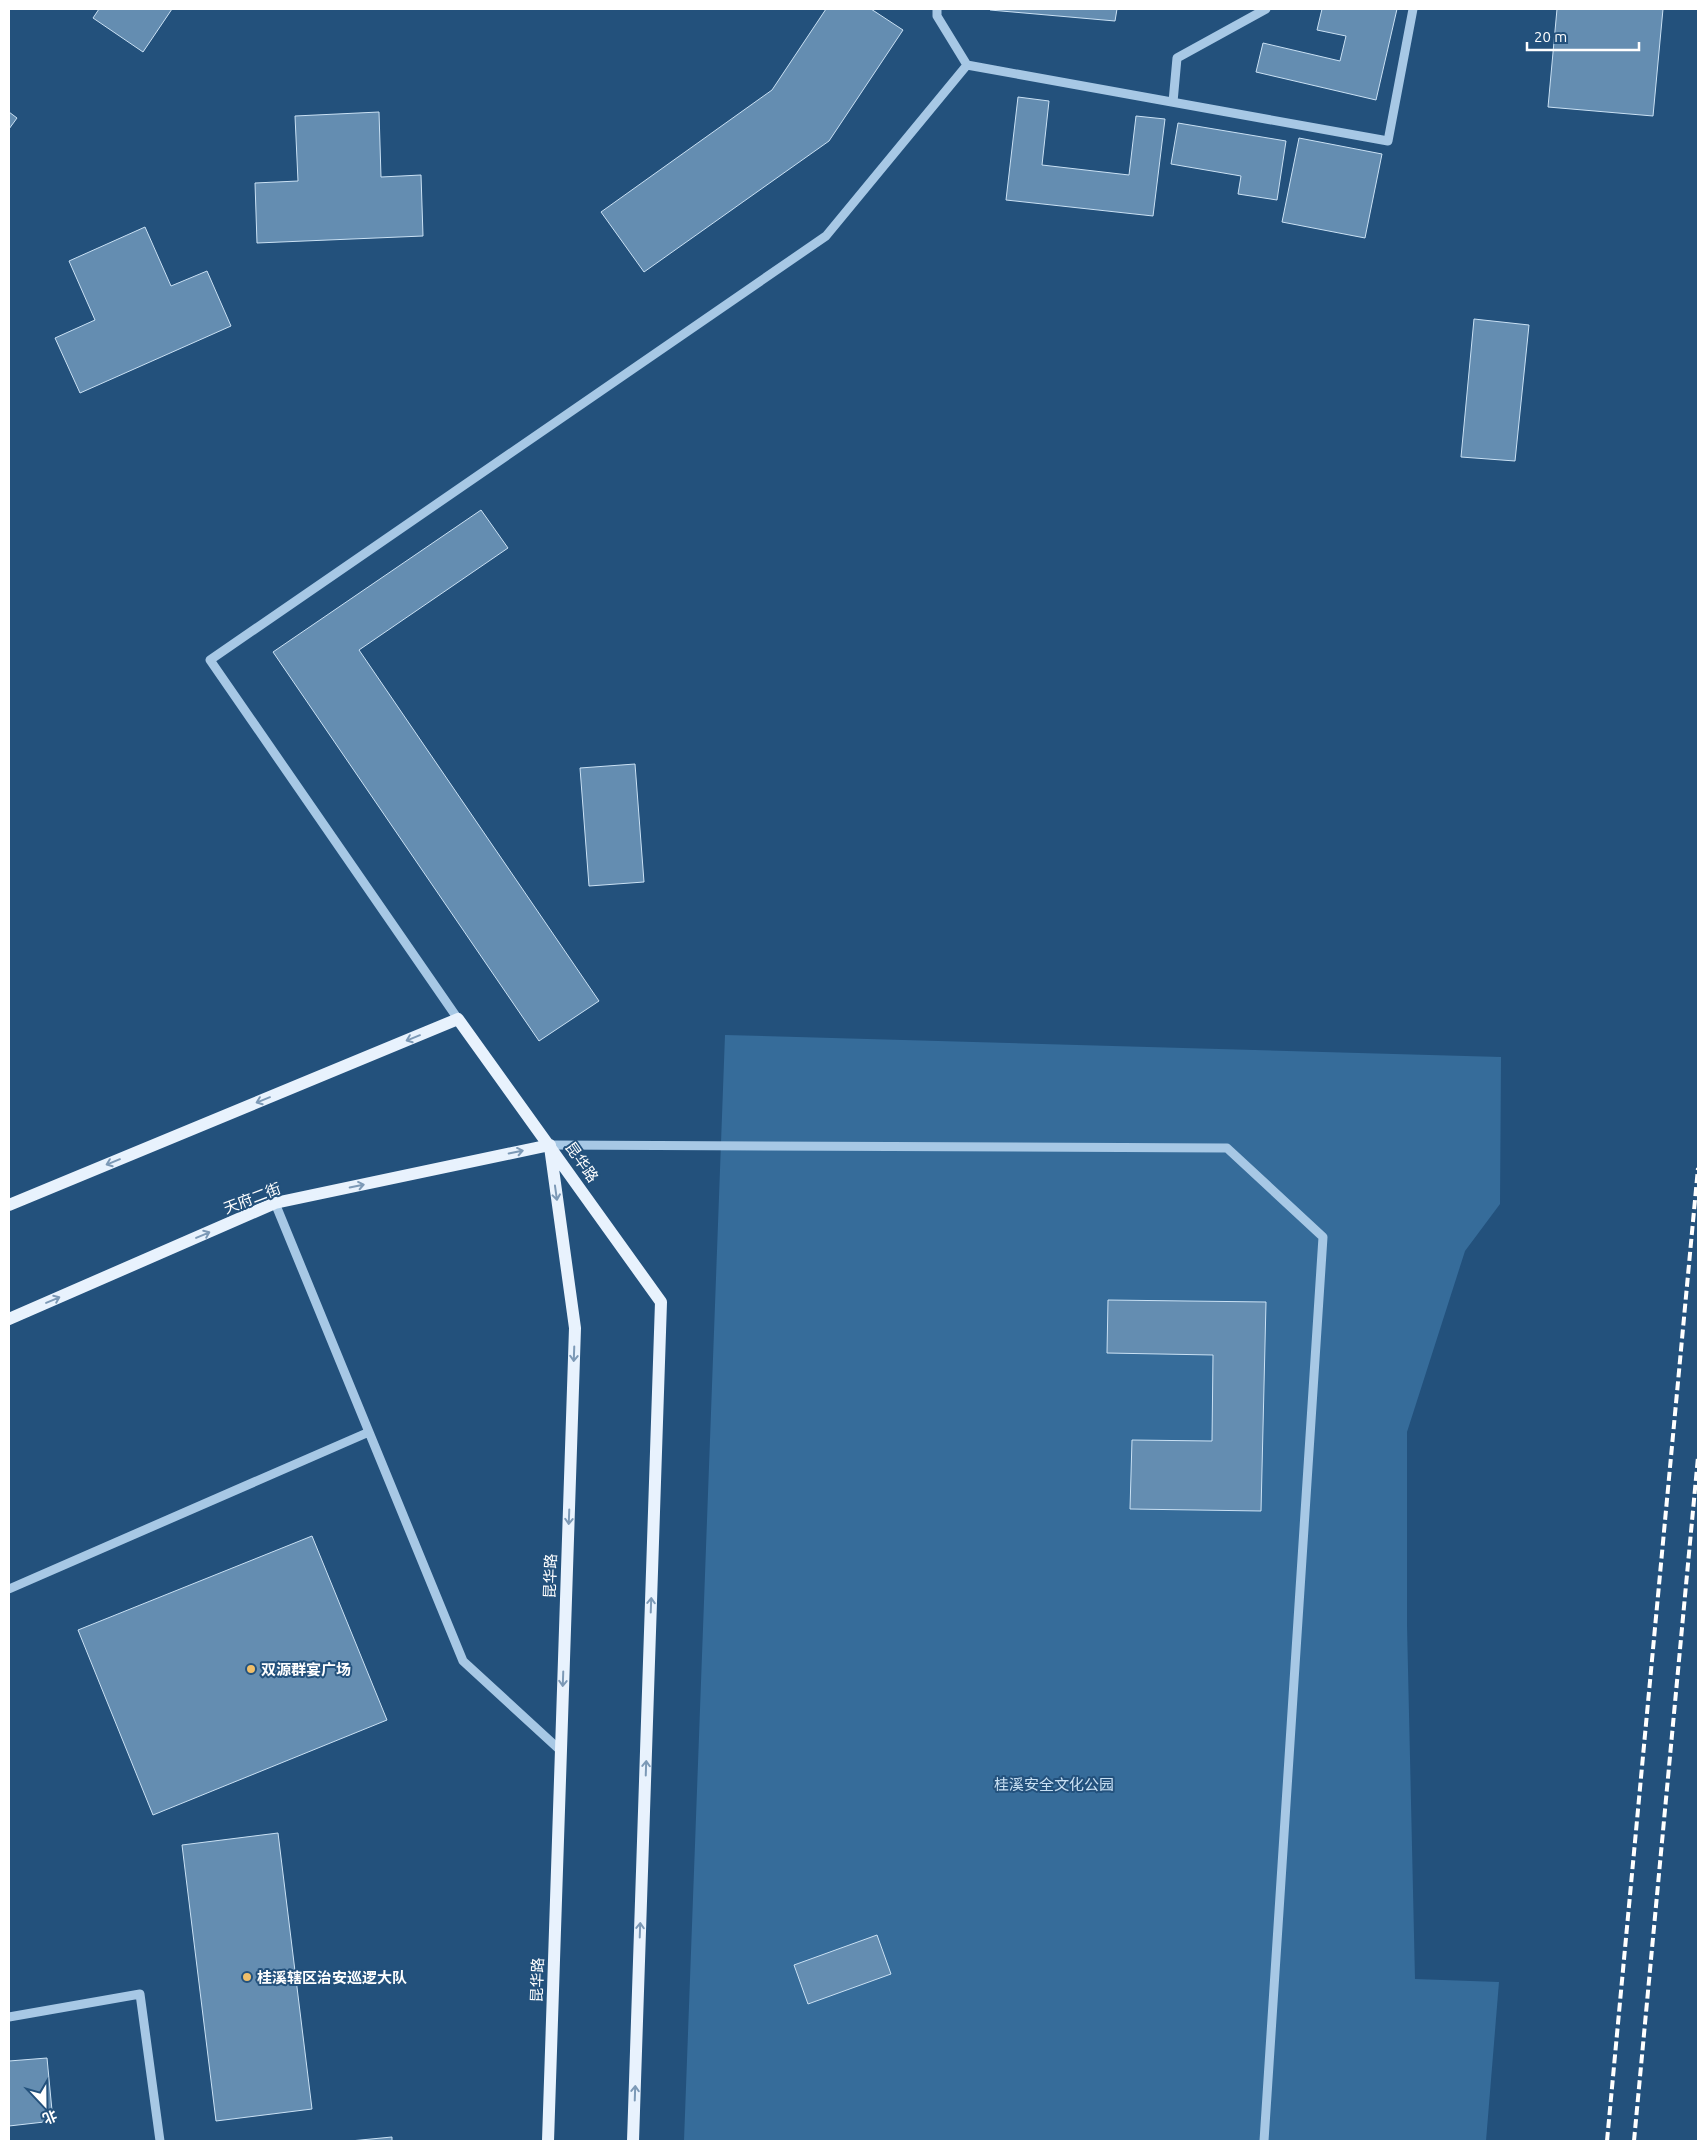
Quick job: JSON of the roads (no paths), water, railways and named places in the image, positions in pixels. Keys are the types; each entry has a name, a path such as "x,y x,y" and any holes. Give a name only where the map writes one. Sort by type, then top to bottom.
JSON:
{"main road":[{"path":"9,1205 458,1019 550,1145"},
{"name":"天府二街","path":"9,1319 276,1204 550,1145"},
{"name":"昆华路","path":"548,2141 575,1328 550,1145"},
{"name":"昆华路","path":"550,1145 661,1302 633,2141"}],"street":[{"path":"938,9 937,16 967,64 1388,141 1413,9"},
{"path":"1173,102 1177,58 1266,9"},
{"path":"458,1019 210,660 826,236 967,64"},
{"path":"550,1145 1227,1148 1323,1237 1264,2141"},
{"path":"276,1204 463,1661 561,1751"},
{"path":"9,1589 369,1432"},
{"path":"9,2017 140,1994 160,2141"}],"railway":[{"path":"1607,2141 1698,1168"},
{"path":"1634,2141 1698,1457"}],"place":[{"name":"双源群宴广场","path":"251,1669"},
{"name":"桂溪辖区治安巡逻大队","path":"247,1977"}],"park label":[{"name":"桂溪安全文化公园","path":"1054,1784"}]}
